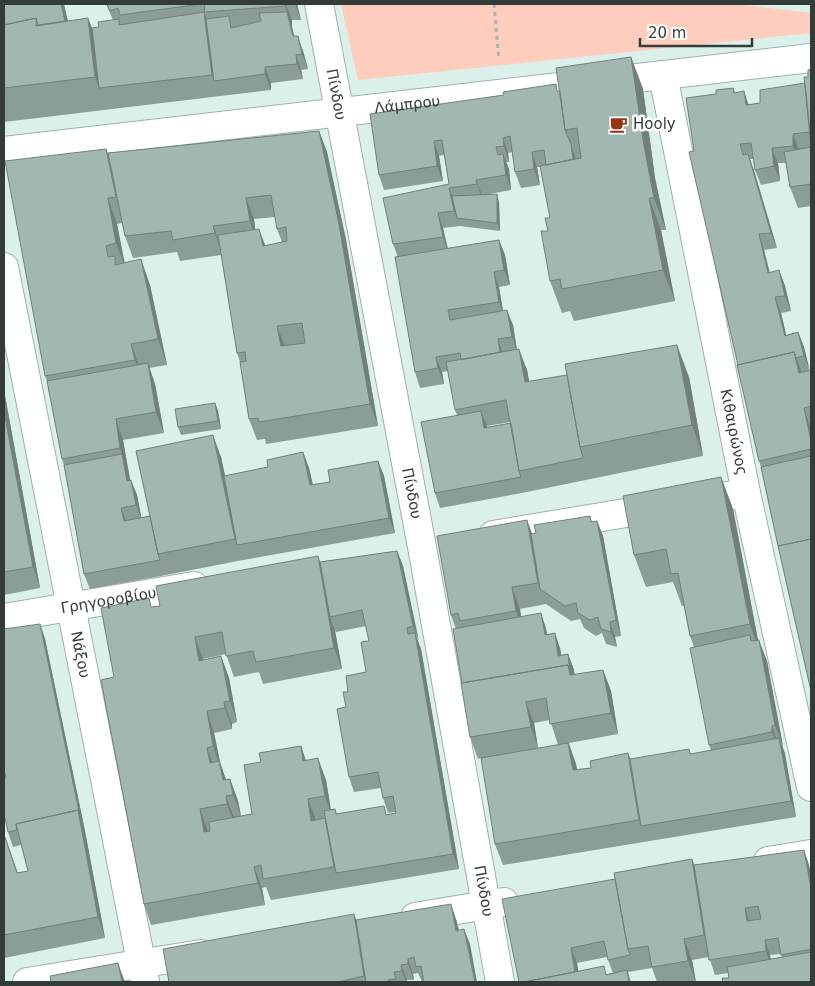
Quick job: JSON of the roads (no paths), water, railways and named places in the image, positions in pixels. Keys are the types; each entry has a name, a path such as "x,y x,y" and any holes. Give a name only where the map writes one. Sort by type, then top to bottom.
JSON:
{"street":[{"name":"Πίνδου","path":"319,4 412,549 486,905 500,982"},
{"name":"Λάμπρου","path":"4,151 811,58"},
{"name":"Κιθαιρώνος","path":"663,75 746,492 811,787"},
{"name":"Νάξου","path":"4,267 143,973"},
{"path":"412,549 746,492"},
{"name":"Γρηγοροβίου","path":"4,618 217,582"},
{"path":"742,865 811,854"},
{"path":"387,922 525,899"},
{"path":"27,982 143,973 230,949"}],"place":[{"name":"Hooly","path":"619,124"}]}
